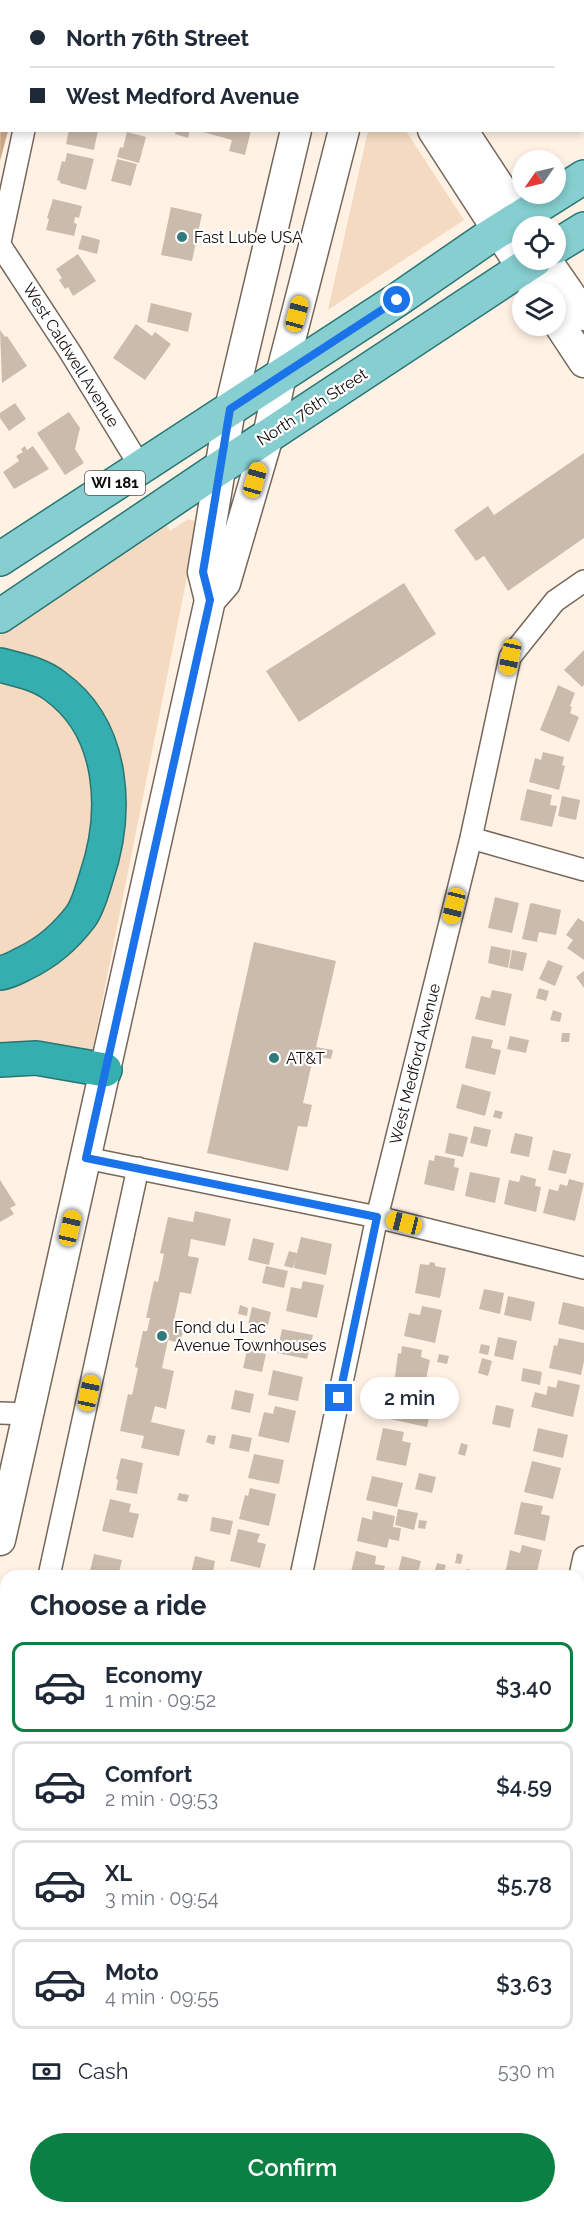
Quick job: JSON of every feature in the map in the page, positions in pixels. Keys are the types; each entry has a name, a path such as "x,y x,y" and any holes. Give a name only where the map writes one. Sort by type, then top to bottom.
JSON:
{"highway":[{"path":"0,665 25,671 55,685 75,704 91,726 102,753 109,781 108,825 102,860 82,915 58,943 34,959 0,974"},
{"path":"0,1060 36,1058 105,1070"}],"main road":[{"name":"WI 181","path":"527,216 584,177"},
{"name":"WI 181","path":"0,559 512,226"},
{"path":"566,240 584,229"},
{"name":"North 76th Street","path":"0,616 268,436 536,270"}],"street":[{"name":"West Caldwell Avenue","path":"24,132 0,244 140,466"},
{"path":"0,1540 14,1414 86,1158 210,600 203,572 230,409 296,132"},
{"path":"210,600 225,583 268,436 281,375 343,132"},
{"path":"435,132 512,223"},
{"path":"463,132 512,221"},
{"path":"536,270 584,315"},
{"path":"566,335 584,362"},
{"name":"West Medford Avenue","path":"302,1570 377,1217 471,838 510,657 555,601 584,581"},
{"path":"471,838 584,870"},
{"path":"86,1158 377,1217 584,1268"},
{"path":"50,1570 138,1168"}],"shaded area":[{"path":"0,132 8,132 0,161"},
{"path":"368,132 407,132 464,220 328,310"},
{"path":"188,519 198,522 92,1052 0,1053 0,982 91,910 102,736 0,659 0,635 166,524 170,531"},
{"path":"0,677 52,701 85,745 96,810 86,872 61,923 0,964"}],"building":[{"path":"69,132 98,132 94,150 66,144"},
{"path":"127,132 146,137 139,163 117,157 120,147 123,148"},
{"path":"176,132 190,132 188,138 175,134"},
{"path":"203,132 251,132 245,155 229,151 232,140"},
{"path":"67,153 94,159 86,190 60,183 57,180 62,161 65,162"},
{"path":"117,159 137,164 131,186 111,181"},
{"path":"53,199 82,206 79,218 75,217 74,223 77,224 74,236 46,230"},
{"path":"171,207 202,214 192,261 161,255"},
{"path":"82,235 100,240 97,254 78,249"},
{"path":"78,254 96,281 73,296 68,287 65,289 59,280 62,278 56,269"},
{"path":"151,303 192,313 188,332 147,322"},
{"path":"136,324 152,336 155,332 171,344 145,380 113,358"},
{"path":"0,330 5,337 7,336 27,366 2,383"},
{"path":"15,403 26,419 9,431 0,418 0,413"},
{"path":"69,412 80,428 75,449 84,463 65,475 37,433"},
{"path":"25,446 27,450 33,446 49,469 14,489 3,472 19,461 16,456 23,452 21,449"},
{"path":"584,453 584,538 508,591 484,556 476,561 454,530 488,506 494,515"},
{"path":"404,583 436,634 299,722 266,671"},
{"path":"584,650 584,685 582,687 564,670"},
{"path":"558,685 575,693 570,713 579,717 569,742 540,730"},
{"path":"543,752 564,757 562,765 565,766 559,790 529,782 535,758 541,760"},
{"path":"527,789 552,795 550,805 557,806 552,827 520,820"},
{"path":"562,796 580,800 576,820 558,816"},
{"path":"495,897 519,903 512,933 488,928"},
{"path":"532,903 561,910 556,935 539,932 537,942 522,939"},
{"path":"578,918 584,922 584,960 567,948 573,940 566,935"},
{"name":"AT&T","path":"254,942 336,961 316,1047 333,1050 331,1059 313,1058 303,1103 312,1105 307,1127 298,1126 288,1171 207,1153"},
{"path":"491,946 511,950 508,968 488,963"},
{"path":"512,950 527,953 523,971 509,968"},
{"path":"548,960 563,966 555,986 539,979"},
{"path":"584,971 584,988 576,977"},
{"path":"539,988 549,991 546,1001 536,998"},
{"path":"492,990 512,994 505,1026 475,1019 481,996 490,998"},
{"path":"553,1010 562,1013 560,1022 550,1020"},
{"path":"562,1033 570,1033 569,1042 561,1042"},
{"path":"472,1036 493,1040 491,1048 501,1050 495,1075 465,1068"},
{"path":"510,1036 529,1040 526,1053 507,1049"},
{"path":"462,1084 491,1092 485,1116 456,1108"},
{"path":"495,1110 503,1112 501,1119 493,1117"},
{"path":"474,1126 491,1130 487,1147 470,1143"},
{"path":"449,1133 468,1137 463,1157 445,1153"},
{"path":"515,1133 533,1137 529,1157 510,1153"},
{"path":"553,1150 571,1154 566,1174 548,1170"},
{"path":"435,1155 455,1159 454,1167 459,1168 454,1191 424,1184 429,1160 434,1161"},
{"path":"470,1172 500,1178 495,1203 465,1196"},
{"path":"521,1175 536,1179 535,1186 541,1187 536,1212 504,1204 509,1180 519,1182"},
{"path":"569,1179 584,1183 575,1221 543,1213 549,1189 558,1191 560,1184 567,1186"},
{"path":"0,1180 16,1205 10,1208 14,1214 0,1222"},
{"name":"Fond du Lac Avenue Townhouses","path":"195,1211 231,1219 225,1246 191,1239 188,1256 199,1258 191,1294 180,1292 174,1320 185,1323 180,1343 168,1340 162,1368 174,1371 166,1409 155,1406 151,1422 185,1430 179,1456 141,1448 144,1436 120,1431 128,1394 132,1395 143,1331 147,1331 150,1318 146,1318 154,1281 158,1282 164,1254 160,1253 168,1217 193,1222"},
{"path":"301,1237 332,1244 326,1275 294,1268 295,1260 293,1268 284,1266 289,1251 297,1253"},
{"path":"253,1238 274,1243 269,1265 248,1260"},
{"path":"430,1262 435,1263 435,1266 446,1268 440,1298 415,1293 420,1264 429,1265"},
{"path":"266,1266 288,1271 284,1288 262,1283"},
{"path":"303,1281 324,1285 317,1318 286,1311 291,1287 301,1289"},
{"path":"484,1289 504,1293 500,1314 479,1309"},
{"path":"508,1296 535,1302 531,1321 504,1315"},
{"path":"563,1302 584,1307 584,1330 558,1324"},
{"path":"240,1305 248,1308 247,1316 238,1314"},
{"path":"422,1306 442,1310 435,1343 404,1336 409,1313 420,1315"},
{"path":"252,1307 271,1312 267,1329 248,1325"},
{"path":"282,1329 313,1335 307,1359 277,1353"},
{"path":"498,1337 517,1341 513,1360 494,1356"},
{"path":"559,1338 584,1343 581,1375 549,1368 554,1345 557,1346"},
{"path":"481,1344 490,1346 488,1355 479,1353"},
{"path":"402,1346 422,1350 421,1357 430,1360 425,1384 395,1377 398,1353 401,1354"},
{"path":"247,1350 266,1354 262,1372 243,1368"},
{"path":"439,1354 449,1356 447,1364 437,1362"},
{"path":"482,1358 492,1361 488,1376 478,1373"},
{"path":"523,1368 542,1372 540,1385 521,1381"},
{"path":"273,1370 303,1377 298,1401 268,1395"},
{"path":"558,1380 580,1385 573,1417 531,1407 535,1392 546,1395 548,1386 556,1388"},
{"path":"235,1390 254,1394 250,1413 231,1409"},
{"path":"434,1392 452,1394 448,1416 432,1414"},
{"path":"390,1394 421,1401 419,1410 424,1411 423,1417 429,1418 427,1427 385,1418"},
{"path":"496,1405 514,1409 510,1428 492,1424"},
{"path":"275,1406 296,1411 289,1443 258,1436 264,1412 273,1414"},
{"path":"383,1428 404,1432 402,1441 411,1443 406,1466 376,1460"},
{"path":"538,1428 568,1435 563,1458 533,1451"},
{"path":"232,1434 252,1438 249,1452 229,1448"},
{"path":"208,1435 216,1436 214,1445 206,1442"},
{"path":"461,1443 468,1445 465,1456 458,1454"},
{"path":"254,1454 284,1460 279,1484 248,1478"},
{"path":"121,1458 143,1463 137,1494 116,1490"},
{"path":"532,1461 561,1468 553,1499 524,1492"},
{"path":"419,1473 436,1477 432,1493 415,1489"},
{"path":"372,1476 403,1483 397,1507 366,1500"},
{"path":"250,1488 276,1494 269,1526 239,1519 245,1495 248,1496"},
{"path":"179,1493 189,1495 187,1502 177,1500"},
{"path":"110,1499 131,1504 129,1512 139,1514 133,1538 102,1531"},
{"path":"521,1502 543,1506 541,1514 550,1516 545,1541 514,1534"},
{"path":"398,1509 418,1513 414,1530 395,1525"},
{"path":"373,1511 395,1516 393,1527 401,1528 399,1541 389,1539 387,1548 357,1541 362,1517 372,1520"},
{"path":"212,1517 233,1521 230,1535 210,1531"},
{"path":"419,1520 427,1521 425,1529 418,1528"},
{"path":"238,1529 260,1534 257,1542 266,1544 260,1568 230,1561"},
{"path":"522,1545 542,1550 537,1570 506,1570 510,1550 520,1553"},
{"path":"356,1551 376,1556 375,1564 385,1566 384,1570 351,1570"},
{"path":"457,1553 463,1555 461,1564 455,1563"},
{"path":"94,1554 122,1560 120,1570 90,1570"},
{"path":"195,1556 215,1561 213,1570 192,1570"},
{"path":"402,1556 421,1561 419,1570 398,1570"},
{"path":"437,1563 446,1565 444,1570 435,1570"}],"place":[{"name":"Fast Lube USA","path":"182,237"},
{"name":"AT&T","path":"274,1058"},
{"name":"Fond du Lac Avenue Townhouses","path":"162,1336"}],"route":[{"path":"339,1398 377,1217 86,1158 210,600 203,572 230,409 397,300"}]}
